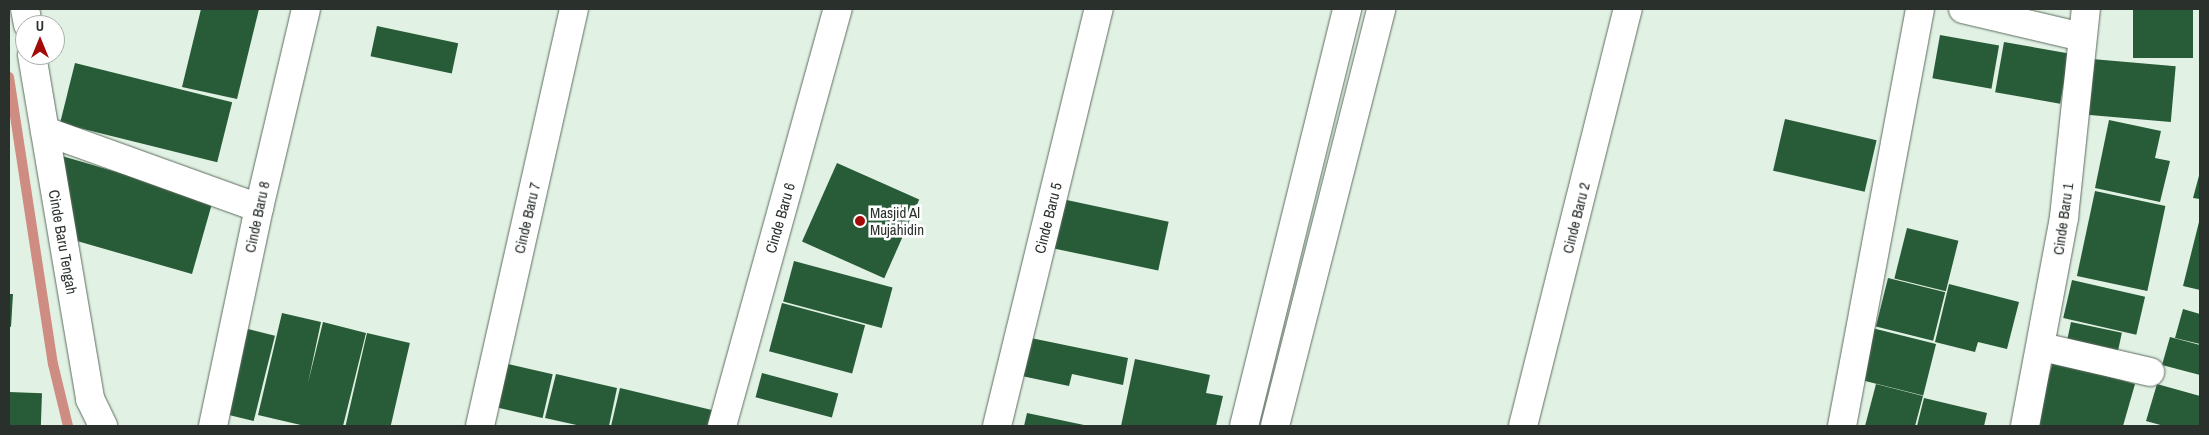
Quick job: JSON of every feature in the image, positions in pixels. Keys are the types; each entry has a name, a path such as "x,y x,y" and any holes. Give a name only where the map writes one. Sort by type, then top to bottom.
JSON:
{"street":[{"name":"Cinde Baru 8","path":"213,426 259,208 306,9"},
{"name":"Cinde Baru 7","path":"480,426 574,9"},
{"name":"Cinde Baru 6","path":"722,426 838,9"},
{"name":"Cinde Baru 5","path":"997,426 1099,9"},
{"path":"1244,426 1347,9"},
{"path":"1276,426 1381,9"},
{"name":"Cinde Baru 2","path":"1523,426 1628,9"},
{"path":"1842,426 1920,9"},
{"path":"1963,9 2082,37"},
{"name":"Cinde Baru 1","path":"2025,426 2042,347 2064,217 2086,9"},
{"name":"Cinde Baru Tengah","path":"34,65 90,398 103,426"},
{"path":"44,131 259,208"},
{"path":"2042,347 2150,372"}],"building":[{"path":"201,9 259,9 237,99 182,87"},
{"path":"2133,9 2193,9 2193,58 2133,58"},
{"path":"377,26 458,43 452,74 371,56"},
{"path":"1940,35 1999,45 1991,89 1932,78"},
{"path":"2004,42 2069,53 2060,104 1995,92"},
{"path":"2092,59 2176,66 2171,122 2087,115"},
{"path":"75,63 232,102 217,162 60,123"},
{"path":"1785,119 1877,140 1865,192 1773,171"},
{"path":"2109,120 2161,131 2155,158 2170,161 2160,202 2095,188"},
{"path":"55,154 213,200 192,274 70,239"},
{"name":"Masjid Al Mujahidin","path":"837,163 919,200 884,278 802,242"},
{"path":"2200,172 2200,199 2193,198"},
{"path":"2095,191 2165,206 2147,291 2077,276"},
{"path":"1062,199 1169,222 1158,271 1052,248"},
{"path":"2200,218 2200,290 2183,286"},
{"path":"1907,228 1958,241 1946,291 1894,278"},
{"path":"794,261 893,287 882,328 783,302"},
{"path":"1888,278 1945,292 1933,341 1876,327"},
{"path":"2072,280 2145,297 2136,335 2063,318"},
{"path":"1949,284 2019,302 2007,349 1978,342 1975,352 1935,342"},
{"path":"9,294 13,294 11,327 9,326"},
{"path":"782,303 865,325 852,374 769,351"},
{"path":"2183,309 2200,314 2200,344 2175,338"},
{"path":"282,313 321,322 308,383 323,322 366,333 343,426 305,426 258,415"},
{"path":"2071,322 2122,333 2117,354 2066,344"},
{"path":"240,327 275,336 254,421 219,412"},
{"path":"1872,328 1936,344 1923,395 1859,379"},
{"path":"367,333 410,343 391,426 346,426"},
{"path":"1026,337 1128,358 1123,385 1072,374 1069,386 1017,375"},
{"path":"2170,337 2200,345 2200,375 2162,365"},
{"path":"1135,359 1210,375 1206,393 1223,396 1216,426 1121,426"},
{"path":"2053,361 2135,384 2123,426 2035,426"},
{"path":"504,363 553,374 543,418 494,407"},
{"path":"762,373 838,393 832,418 756,397"},
{"path":"556,374 617,388 609,426 581,426 545,418"},
{"path":"1876,384 1923,396 1915,426 1865,426"},
{"path":"2157,384 2200,396 2200,426 2164,426 2146,421"},
{"path":"620,388 716,411 713,426 611,426"},
{"path":"9,392 42,393 41,426 9,425"},
{"path":"1924,398 1987,413 1984,426 1917,426"},
{"path":"1027,413 1084,425 1084,426 1024,426"}],"waterway":[{"path":"9,77 53,364 68,426"}],"place":[{"name":"Masjid Al Mujahidin","path":"860,221"}]}
